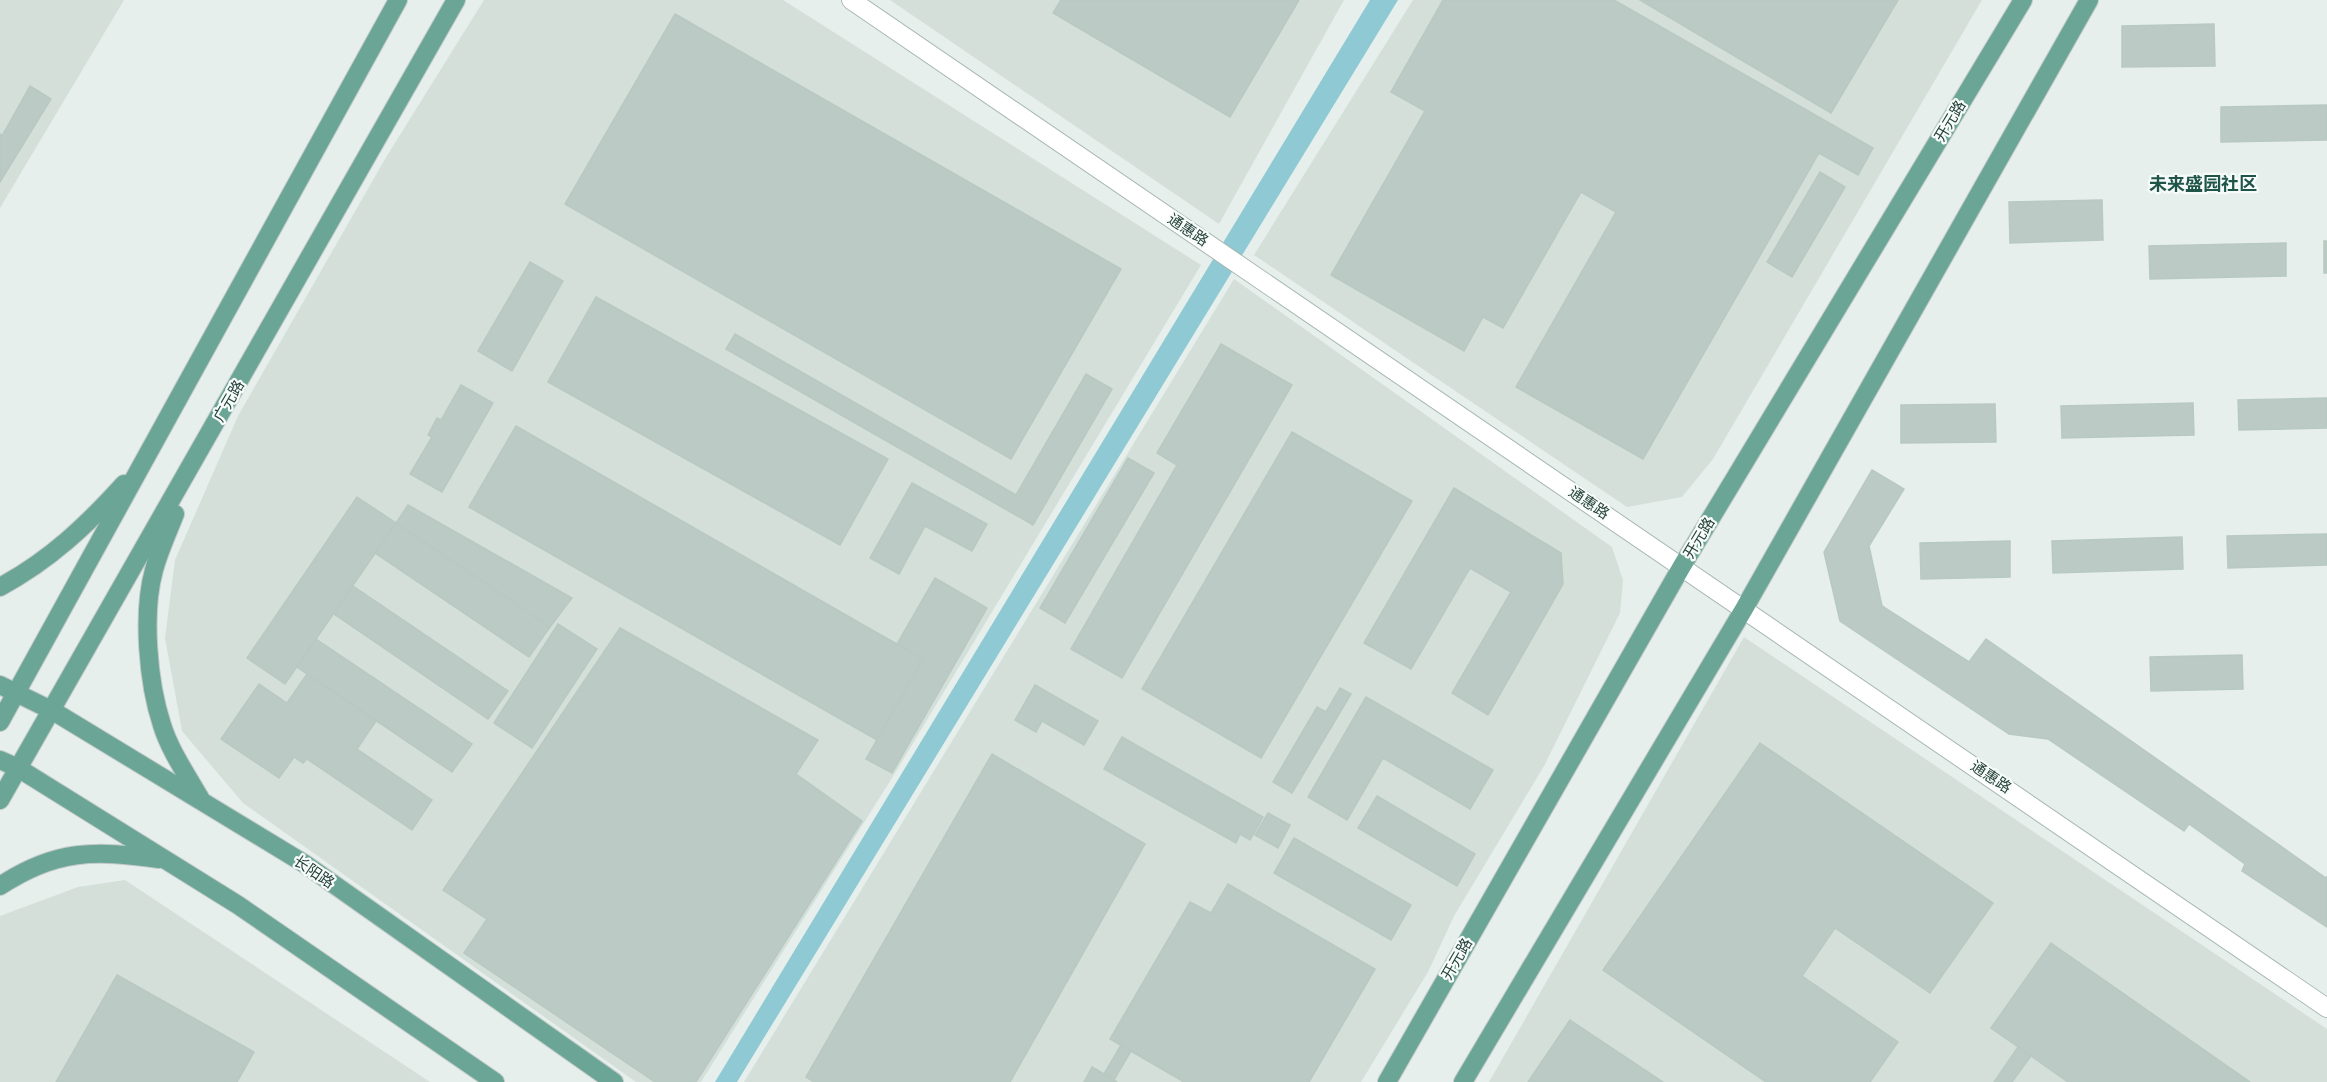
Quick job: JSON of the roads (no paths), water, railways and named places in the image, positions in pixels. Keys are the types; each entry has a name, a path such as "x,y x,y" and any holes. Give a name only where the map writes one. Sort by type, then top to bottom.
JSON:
{"main road":[{"path":"0,722 399,0"},
{"name":"广元路","path":"0,800 53,711 456,0"},
{"name":"开元路","path":"1387,1082 1682,566 2023,0"},
{"path":"1463,1082 1744,609 2089,0"},
{"path":"196,459 154,571 148,622 153,682 162,725 178,760 203,802"},
{"path":"0,587 31,570 82,530 144,462"},
{"name":"长阳路","path":"0,685 53,711 305,864 614,1082"},
{"path":"0,760 18,768 238,905 495,1082"},
{"path":"0,886 46,861 77,853 117,853 166,860"}],"street":[{"name":"通惠路","path":"851,0 2327,1008"}],"water":[{"path":"1370,0 1398,0 737,1082 715,1082"}],"district":[{"name":"未来盛园社区","path":"2203,184"}]}
